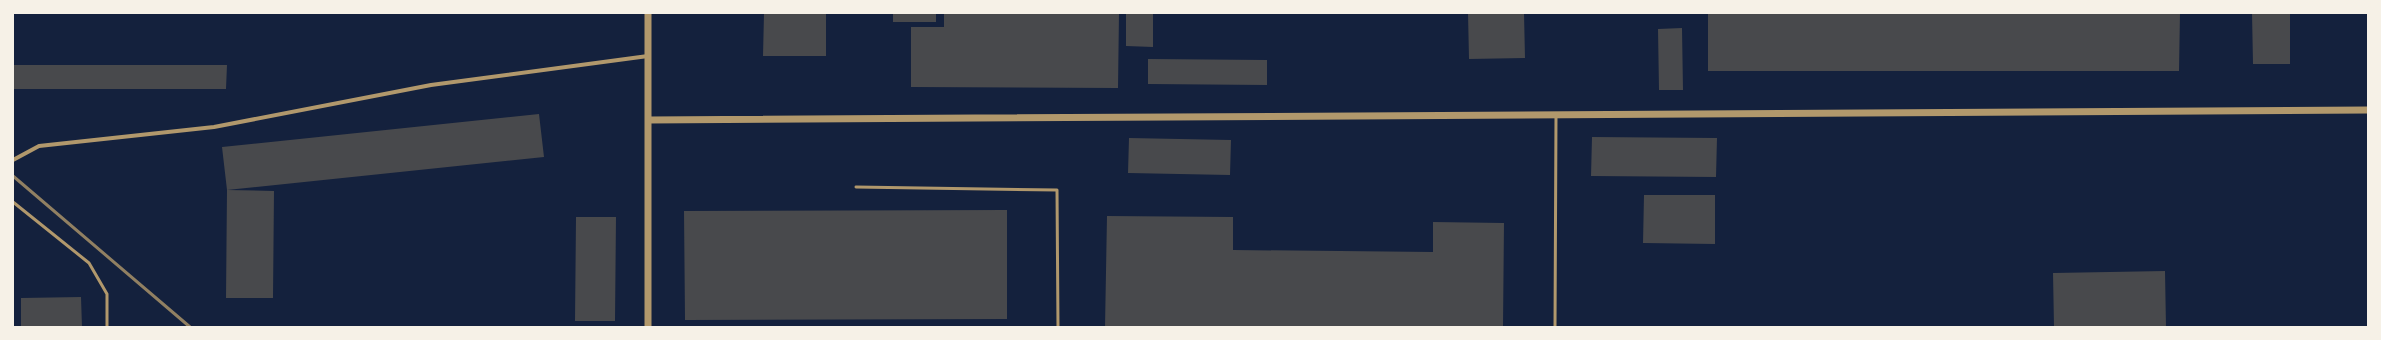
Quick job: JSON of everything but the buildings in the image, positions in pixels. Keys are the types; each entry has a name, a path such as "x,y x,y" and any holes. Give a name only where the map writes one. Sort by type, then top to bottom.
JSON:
{"street":[{"path":"648,13 648,327"},
{"path":"13,160 39,146 214,127 431,84 649,56"},
{"path":"649,120 1556,116 2368,110"}],"lane":[{"path":"1555,327 1556,116"},
{"path":"856,187 1057,190 1058,327"},
{"path":"13,202 89,263 107,294 107,327"}],"railway":[{"path":"13,176 190,327"}]}
